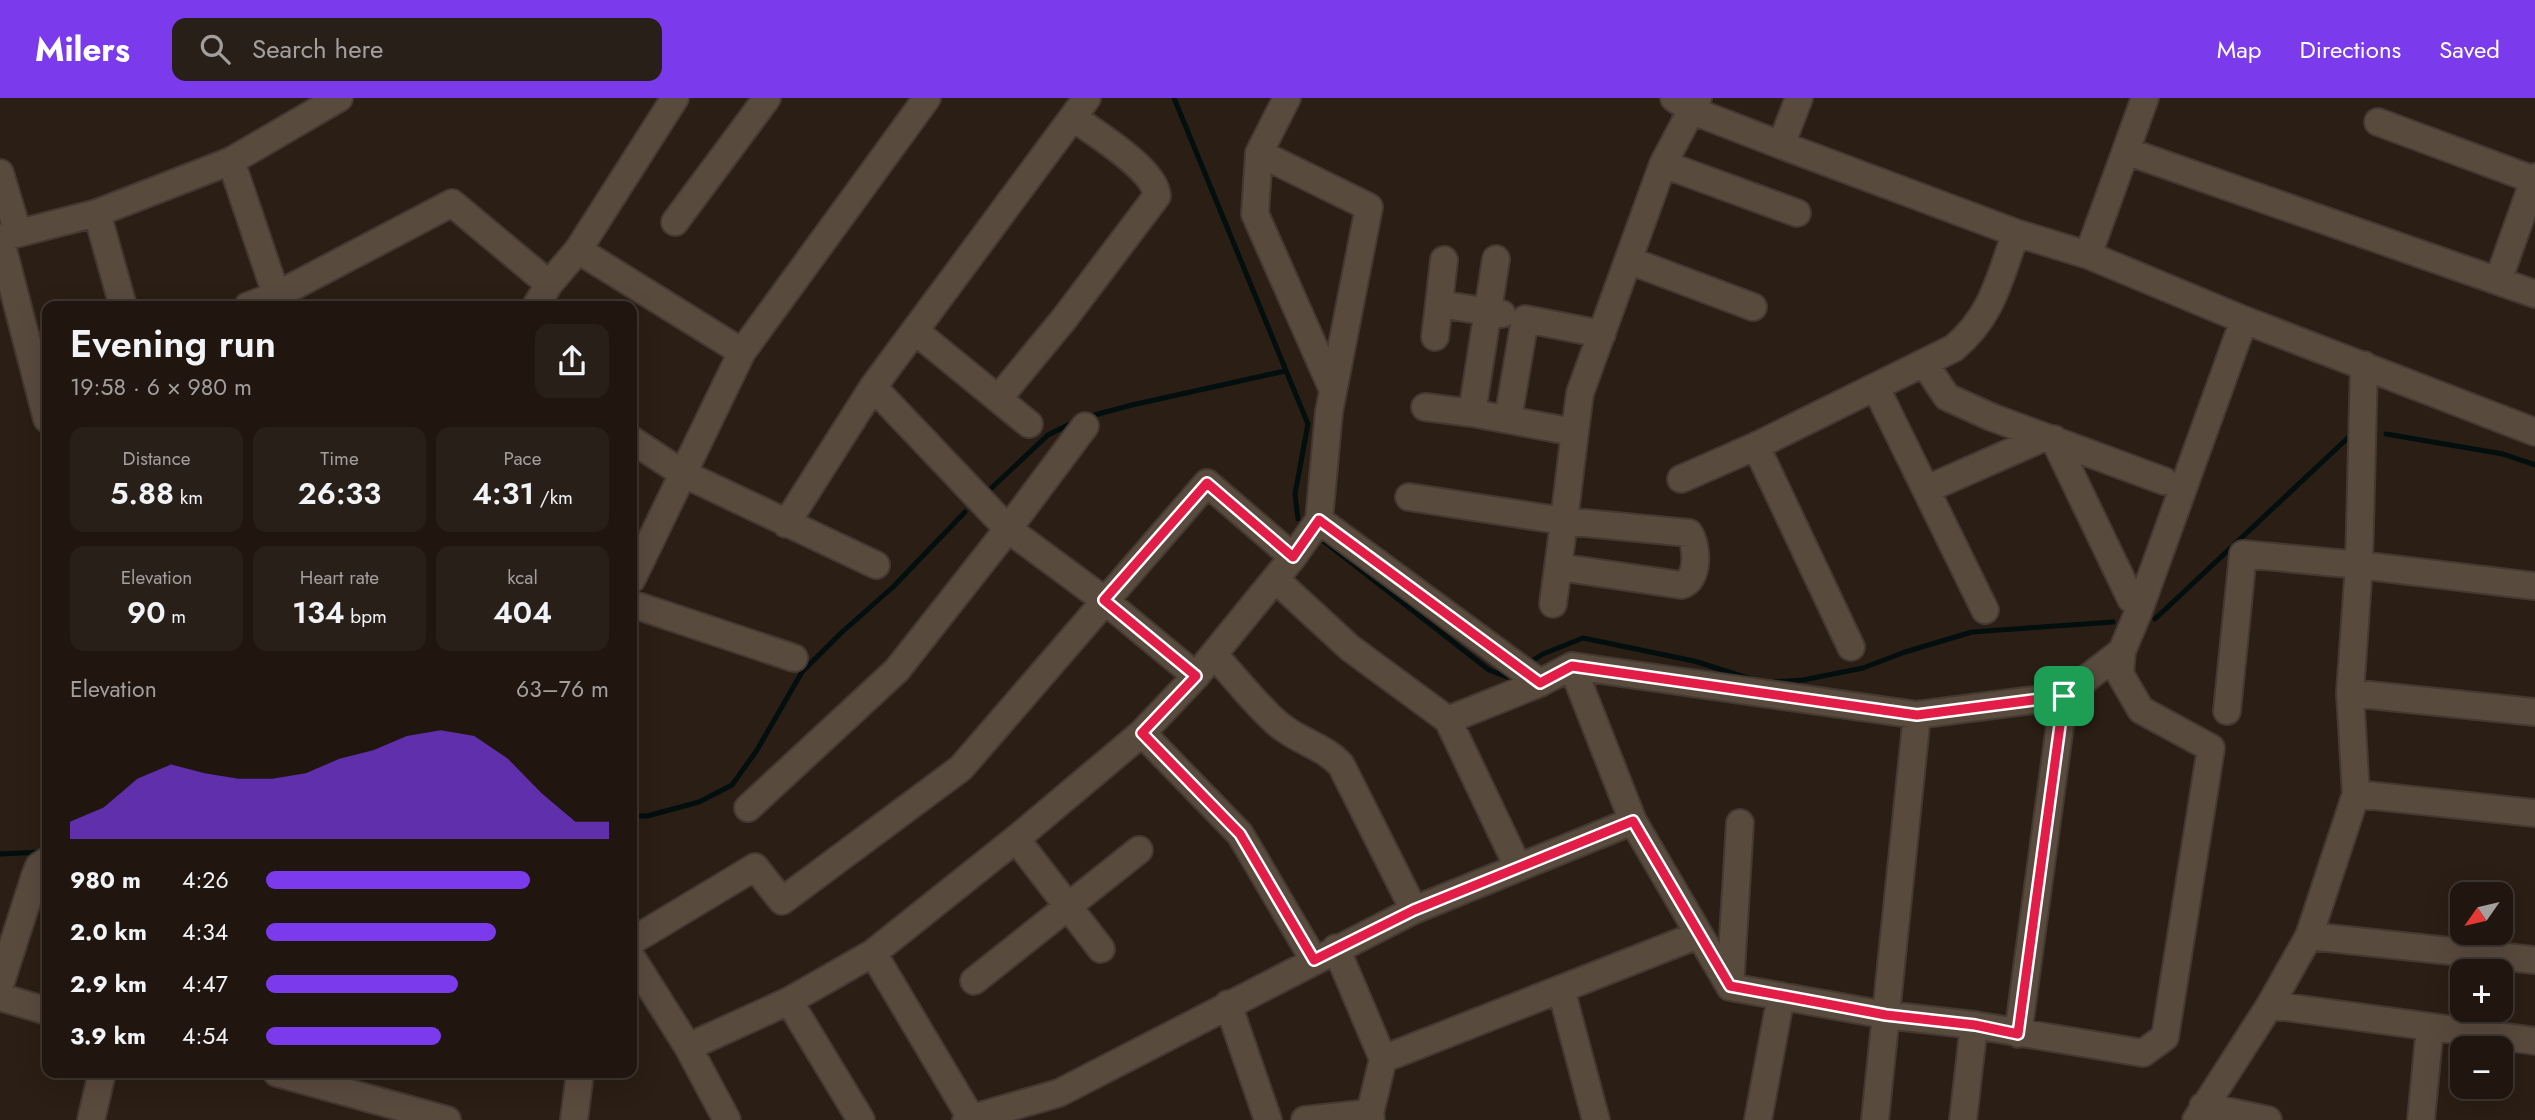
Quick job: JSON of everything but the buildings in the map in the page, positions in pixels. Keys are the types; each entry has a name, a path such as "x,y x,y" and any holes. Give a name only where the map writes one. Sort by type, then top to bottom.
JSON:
{"street":[{"path":"6,236 97,213 230,160 339,98"},
{"path":"230,160 279,301 452,203 543,295 578,250 675,98"},
{"path":"675,222 767,98"},
{"path":"637,568 742,352 927,98"},
{"path":"1287,98 1259,153 1255,214 1333,390"},
{"path":"1781,145 1799,98"},
{"path":"2088,255 2145,98"},
{"path":"1553,604 1580,393 1688,102 1781,145 2016,233 2088,255 2244,320 2535,432"},
{"path":"786,524 873,387 1081,108 1141,168 1156,189 1157,196 1064,319 998,399"},
{"path":"2378,122 2535,179 2498,281"},
{"path":"2126,151 2535,294"},
{"path":"688,1047 789,1001 873,953 1016,839 1142,733 1214,655 1293,557 1319,520 1329,412 1369,206 1259,153"},
{"path":"1664,164 1797,213"},
{"path":"0,173 6,236 42,397"},
{"path":"97,213 122,301"},
{"path":"1681,480 1877,388 1954,348 1969,335 1986,313 2016,233"},
{"path":"578,250 742,352"},
{"path":"1472,413 1496,259"},
{"path":"1436,337 1444,260"},
{"path":"1628,260 1753,307"},
{"path":"1439,304 1602,334"},
{"path":"1508,419 1525,318"},
{"path":"1572,666 1633,821 1730,986 1886,1015 1975,1025 2143,1053 2165,1037 2211,748 2141,710 2120,674 2122,652 2244,320"},
{"path":"915,331 1029,424"},
{"path":"1924,363 1947,397 2164,481"},
{"path":"2268,1120 2200,1113 2270,1005 2309,936 2356,794 2350,694 2359,565 2364,365"},
{"path":"873,387 1007,530 1104,600 1196,676"},
{"path":"1877,388 1985,610"},
{"path":"1425,407 1574,432"},
{"path":"748,808 897,670 1085,426"},
{"path":"1927,489 2050,438"},
{"path":"2050,438 2131,599"},
{"path":"637,443 682,473 876,565"},
{"path":"1756,446 1851,646"},
{"path":"637,938 755,867 782,901 961,768 1207,483 1293,557"},
{"path":"1409,497 1564,521 1689,533 1696,545 1692,578 1681,584 1558,567"},
{"path":"1319,520 1540,683"},
{"path":"2227,711 2243,554 2535,586"},
{"path":"1275,579 1356,653 1448,720 1518,867"},
{"path":"637,606 794,658"},
{"path":"1448,720 1540,683 1572,666 1917,715 2064,696 2122,652"},
{"path":"1214,655 1278,724 1341,765 1414,910"},
{"path":"2350,694 2535,712"},
{"path":"2018,1034 2064,696"},
{"path":"1875,1120 1917,715"},
{"path":"1142,733 1236,829 1325,954 1383,1059 1370,1117 1305,1120"},
{"path":"2356,794 2535,813"},
{"path":"873,953 969,1119 1021,1113 1414,910 1633,821"},
{"path":"1730,986 1741,823"},
{"path":"1016,839 1101,948"},
{"path":"974,981 1139,850"},
{"path":"0,985 42,867"},
{"path":"1383,1059 1698,934"},
{"path":"2309,936 2535,960"},
{"path":"637,966 688,1047 727,1120"},
{"path":"1561,989 1596,1120"},
{"path":"1758,1120 1781,996"},
{"path":"0,998 42,1010"},
{"path":"789,1001 862,1120"},
{"path":"1228,1004 1268,1120"},
{"path":"2270,1005 2535,1041"},
{"path":"1963,1120 1975,1025"},
{"path":"2421,1120 2430,1027"},
{"path":"91,1120 101,1078"},
{"path":"299,1078 445,1120"},
{"path":"574,1120 579,1078"}],"waterway":[{"path":"1174,98 1308,424 1295,494 1298,519"},
{"path":"1087,417 1285,371"},
{"path":"985,494 1048,435 1074,422"},
{"path":"2155,619 2352,434"},
{"path":"2386,434 2503,454 2535,465"},
{"path":"637,816 647,816 699,802 732,785 757,750 802,672 893,587 965,512"},
{"path":"1321,539 1489,670 1507,677"},
{"path":"1774,682 1803,680 1863,668 1972,632 2113,622"},
{"path":"1527,664 1543,654 1583,638 1694,661 1751,679"},
{"path":"0,854 42,852"}],"route":[{"path":"1207,483 1293,557 1319,520 1540,683 1572,666 1917,715 2064,696 2018,1034 1975,1025 1886,1015 1730,986 1633,821 1414,910 1314,960 1240,834 1142,733 1196,676 1104,600 1207,483"}]}
